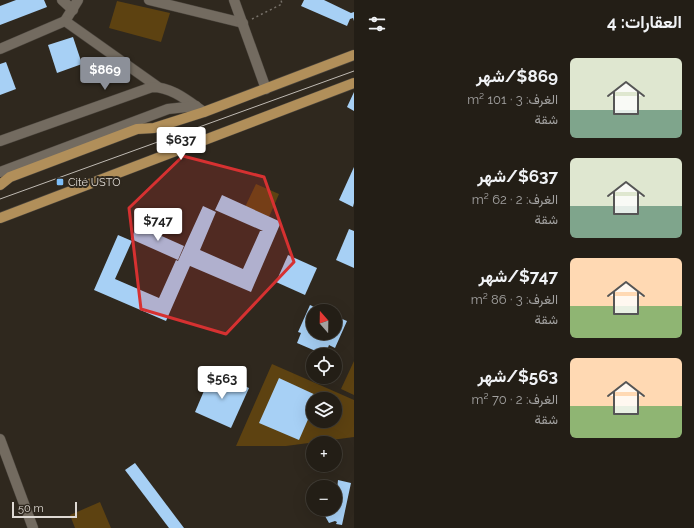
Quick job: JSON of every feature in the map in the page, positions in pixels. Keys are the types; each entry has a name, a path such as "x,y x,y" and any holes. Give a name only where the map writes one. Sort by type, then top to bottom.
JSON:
{"main road":[{"path":"0,185 10,177 137,129 154,128 200,109 266,89 354,55"},
{"path":"0,218 354,83"}],"street":[{"path":"62,0 73,10"},
{"path":"0,49 65,21 78,0"},
{"path":"149,0 243,23"},
{"path":"234,0 266,89"},
{"path":"65,21 158,87"},
{"path":"0,141 144,89 158,87 171,90 200,109"},
{"path":"0,172 168,109 200,109"},
{"path":"0,439 33,528"}],"path":[{"path":"243,23 282,4 281,0"}],"highlighted area":[{"path":"183,156 264,177 294,262 226,334 141,309 129,208"}],"shaded area":[{"path":"117,1 170,13 161,42 109,28"},
{"path":"256,184 279,194 269,217 245,207"},
{"path":"354,361 354,395 341,389"},
{"path":"272,364 306,379 306,384 318,384 336,392 306,392 306,428 342,428 342,395 354,400 354,437 342,439 342,436 306,436 306,443 286,446 236,446"},
{"path":"100,502 111,528 75,528 70,515"}],"building":[{"path":"16,0 44,0 47,7 0,25 0,6"},
{"path":"304,0 324,0 351,13 354,12 354,21 353,18 350,19 347,26 301,6"},
{"path":"73,37 82,64 57,73 48,45"},
{"path":"6,62 16,89 0,95 0,64"},
{"path":"354,92 354,111 347,107"},
{"path":"354,167 354,203 353,207 339,200"},
{"path":"222,195 281,222 251,292 190,266 166,321 94,290 118,235 132,241 115,279 159,298 203,206 216,212 200,250 243,269 260,231 263,231 215,210"},
{"path":"137,225 184,246 178,260 131,239"},
{"path":"349,229 354,231 354,268 336,260"},
{"path":"288,255 317,268 305,295 276,282"},
{"path":"306,314 306,340 339,340 335,348 329,345 328,348 309,348 297,343 301,333 298,332"},
{"path":"342,319 347,321 342,332"},
{"path":"212,372 249,388 231,428 195,412"},
{"path":"279,378 309,392 306,392 306,424 299,440 259,423"},
{"path":"135,463 184,528 169,528 125,470"},
{"path":"342,481 351,483 342,525 336,524 337,522 335,521 329,523 325,516 342,516"}],"tram line":[{"path":"0,199 354,71"}],"place":[{"name":"Cité USTO","path":"60,182"}]}
